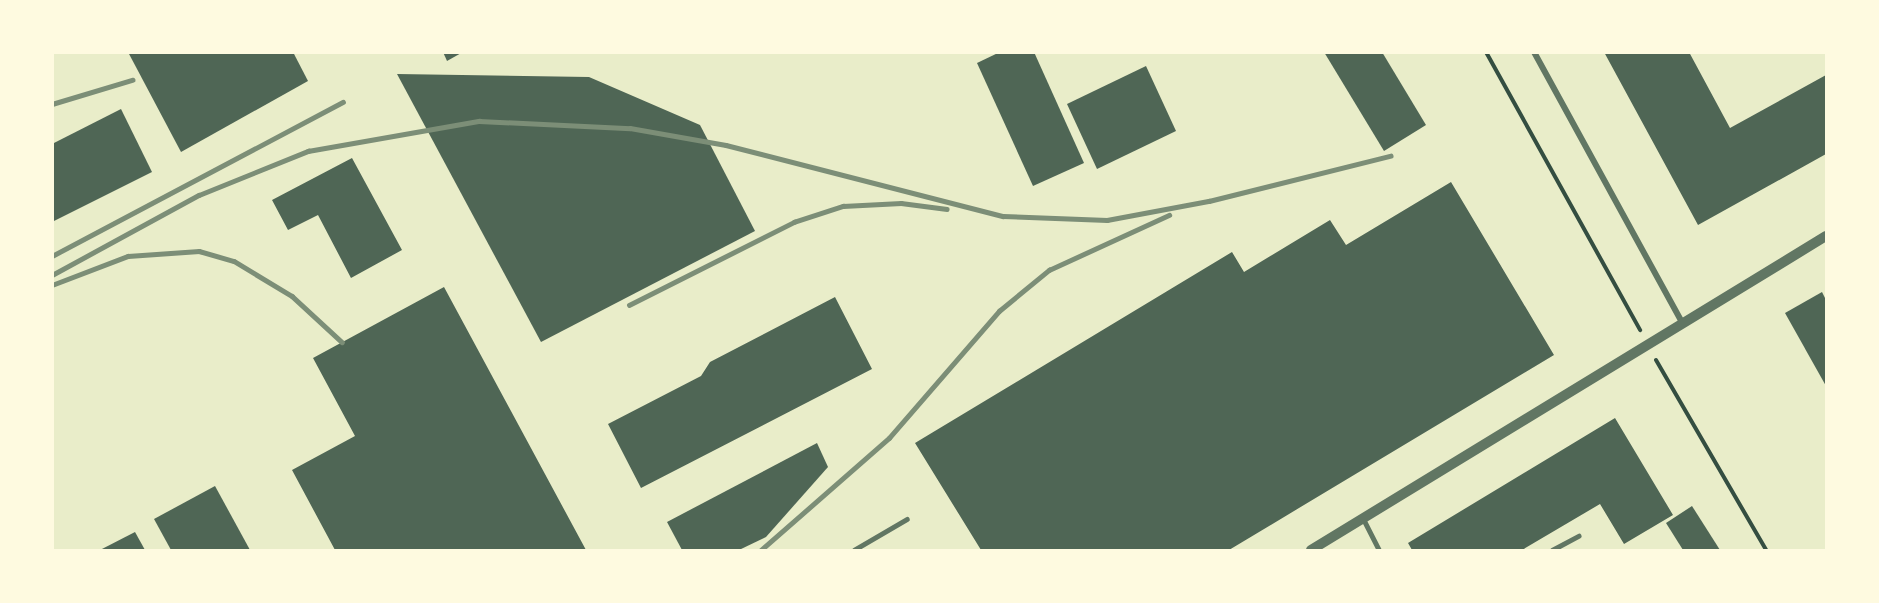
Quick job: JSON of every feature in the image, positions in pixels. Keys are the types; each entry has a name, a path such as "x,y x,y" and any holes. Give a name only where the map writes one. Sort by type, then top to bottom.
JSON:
{"street":[{"path":"1534,52 1681,321"},
{"path":"1311,550 1646,342 1827,236"}],"lane":[{"path":"1363,518 1380,550"},
{"path":"854,550 907,519"},
{"path":"1552,550 1578,536"}],"path":[{"path":"1486,52 1646,342 1766,550"}],"building":[{"path":"128,52 293,52 308,81 181,152"},
{"path":"443,52 463,52 447,61"},
{"path":"1000,52 1034,52 1084,163 1033,186 977,63"},
{"path":"1324,52 1382,52 1426,125 1384,151"},
{"path":"1604,52 1689,52 1730,128 1826,75 1826,154 1698,225"},
{"path":"1146,66 1176,131 1097,169 1067,104"},
{"path":"397,74 589,77 700,125 755,231 541,342"},
{"path":"121,109 152,172 52,222 52,144"},
{"path":"352,158 402,250 351,278 318,215 288,230 272,200"},
{"path":"1451,182 1554,355 1229,550 981,550 915,443 1232,252 1244,272 1330,220 1346,245"},
{"path":"444,287 586,550 335,550 292,470 355,436 313,358"},
{"path":"1822,292 1826,300 1826,386 1785,313"},
{"path":"835,297 872,369 641,488 608,424 701,376 710,362"},
{"path":"1615,418 1673,515 1624,544 1600,504 1522,550 1412,550 1408,543"},
{"path":"817,443 828,467 766,537 739,550 682,550 667,522"},
{"path":"215,486 250,550 171,550 154,519"},
{"path":"1692,506 1720,550 1683,550 1666,523"},
{"path":"135,532 145,550 100,550"}],"railway":[{"path":"52,104 132,80"},
{"path":"52,256 343,102"},
{"path":"52,275 199,195 308,151 479,121 630,128 726,145 1003,216 1107,220 1209,201 1390,156"},
{"path":"629,305 794,222 843,206 901,203 947,209"},
{"path":"761,550 889,438 999,311 1049,270 1169,215"},
{"path":"52,285 128,256 199,251 234,261 292,296 342,342"}]}
